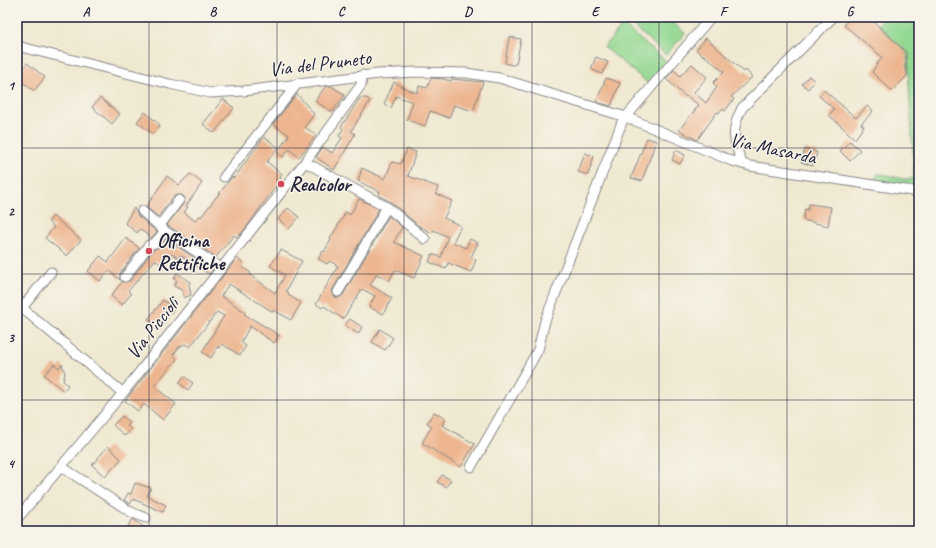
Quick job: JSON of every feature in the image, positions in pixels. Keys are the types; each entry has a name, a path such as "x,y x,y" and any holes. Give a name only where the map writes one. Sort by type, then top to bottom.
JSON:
{"street":[{"path":"471,467 538,350 545,321 625,117 711,17"},
{"path":"742,164 734,134 735,122 742,108 833,17"},
{"name":"Via del Pruneto","path":"17,46 170,84 210,92 243,91 362,76 416,72 466,73 499,78 625,117"},
{"name":"Via Piccioli","path":"17,519 123,393 305,162 361,85 362,76"},
{"path":"224,176 298,83"},
{"name":"Via Masarda","path":"625,117 742,164 919,192"},
{"path":"305,162 387,208 425,239"},
{"path":"125,277 149,245 155,243 179,200"},
{"path":"338,292 387,208"},
{"path":"142,211 163,228 221,268"},
{"path":"51,272 22,308 123,393"},
{"path":"62,467 131,512 146,518"}],"green space":[{"path":"623,17 666,17 685,33 666,55"},
{"path":"884,17 919,17 918,188 872,182 878,174 904,179 913,179 914,172 907,53 878,25"},
{"path":"623,25 667,62 649,84 604,47"}],"building":[{"path":"850,17 869,17 906,52 907,76 892,91 872,72 882,57 844,25"},
{"path":"509,37 521,39 516,64 512,65 505,63"},
{"path":"706,38 744,72 746,70 752,77 731,97 734,99 725,111 722,109 719,113 717,112 697,140 679,130 699,105 687,96 686,97 666,79 674,70 680,76 692,64 707,77 694,92 706,103 717,87 713,83 724,72 696,50"},
{"path":"596,57 608,62 602,74 591,69"},
{"path":"27,63 45,77 34,91 17,78 17,74"},
{"path":"809,76 815,81 808,89 802,84"},
{"path":"431,78 451,81 452,79 483,82 473,111 454,105 449,118 430,111 425,126 407,120 413,102 396,96 391,108 384,104 394,82 417,93 419,86 427,88"},
{"path":"606,78 620,83 611,106 596,102"},
{"path":"331,86 345,95 332,112 315,101 325,87"},
{"path":"824,90 856,118 867,106 873,111 861,124 864,126 855,139 829,115 834,109 819,96"},
{"path":"297,94 314,114 305,127 316,135 299,157 289,149 283,157 277,152 289,135 273,124"},
{"path":"100,98 120,114 112,124 92,107"},
{"path":"360,98 367,98 370,101 351,131 355,134 334,170 316,157 323,147 332,153 342,138 339,136 343,129 341,127"},
{"path":"223,99 234,108 214,133 203,124"},
{"path":"145,112 160,125 153,134 137,122"},
{"path":"264,137 278,147 267,162 282,174 280,177 281,179 240,235 236,237 234,235 216,257 167,225 184,203 185,198 182,195 174,196 158,217 146,207 167,176 179,185 190,174 202,183 186,206 188,207 184,212 195,221 199,216 201,217 232,177 234,178"},
{"path":"647,138 656,141 642,181 631,178"},
{"path":"850,141 860,150 850,161 840,151"},
{"path":"407,149 416,152 408,176 438,187 436,194 452,201 444,218 461,226 453,242 466,248 470,239 478,243 471,257 476,260 471,272 448,263 446,269 429,262 432,254 441,257 448,237 434,230 432,233 419,226 391,202 379,196 380,192 358,181 362,168 385,179 392,162 401,164"},
{"path":"805,149 817,152 813,166 801,162"},
{"path":"676,150 685,155 680,164 672,160"},
{"path":"585,153 594,156 588,175 578,172"},
{"path":"359,199 379,209 333,289 332,292 335,297 338,298 343,295 389,216 402,227 394,242 424,256 414,278 395,270 389,281 377,274 370,285 392,298 383,314 369,307 375,296 362,289 343,319 324,306 322,308 316,304 338,266 330,261 327,264 318,259 323,251 324,252 346,212 350,215"},
{"path":"809,204 831,207 828,226 803,220 805,209 808,210"},
{"path":"134,208 138,216 157,232 151,238 140,229 137,233 125,223"},
{"path":"288,208 299,217 289,229 278,219"},
{"path":"53,216 81,240 67,256 45,238 54,227 48,222"},
{"path":"126,238 139,248 120,273 120,280 109,270 100,281 88,271 100,256 108,262"},
{"path":"166,239 213,270 209,274 180,255 178,258 172,254 163,266 155,260 128,291 131,294 122,305 111,296 122,282 130,281 153,250 159,247"},
{"path":"281,250 302,261 286,291 289,293 288,295 301,303 291,320 274,310 273,312 229,284 221,296 245,312 244,314 279,335 274,343 250,326 241,342 246,346 240,355 222,344 220,348 218,346 211,358 202,352 224,316 217,312 190,347 185,344 179,347 173,355 177,359 155,385 155,387 176,404 163,420 144,404 138,411 125,401 237,258 244,264 242,267 251,273 250,275 275,293 285,275 270,266"},
{"path":"177,273 190,282 189,285 191,295 184,298 183,291 174,286 177,281 174,279"},
{"path":"163,300 175,308 160,328 148,319"},
{"path":"350,319 362,327 358,334 345,325"},
{"path":"380,329 393,338 385,350 372,342"},
{"path":"54,364 59,368 62,364 65,373 63,381 68,385 64,391 44,375"},
{"path":"184,376 193,383 188,390 179,383"},
{"path":"434,412 446,419 442,425 475,444 461,467 422,443 432,426 427,423"},
{"path":"122,416 130,423 127,426 131,429 125,436 113,425"},
{"path":"108,446 121,459 105,477 92,465"},
{"path":"442,475 451,480 446,487 437,482"},
{"path":"135,483 151,488 147,496 166,505 163,512 133,499 130,504 124,500 128,493 131,494"},
{"path":"133,519 149,531 135,531 128,526"}],"place":[{"name":"Realcolor","path":"281,184"},
{"name":"Officina Rettifiche","path":"149,251"}]}
